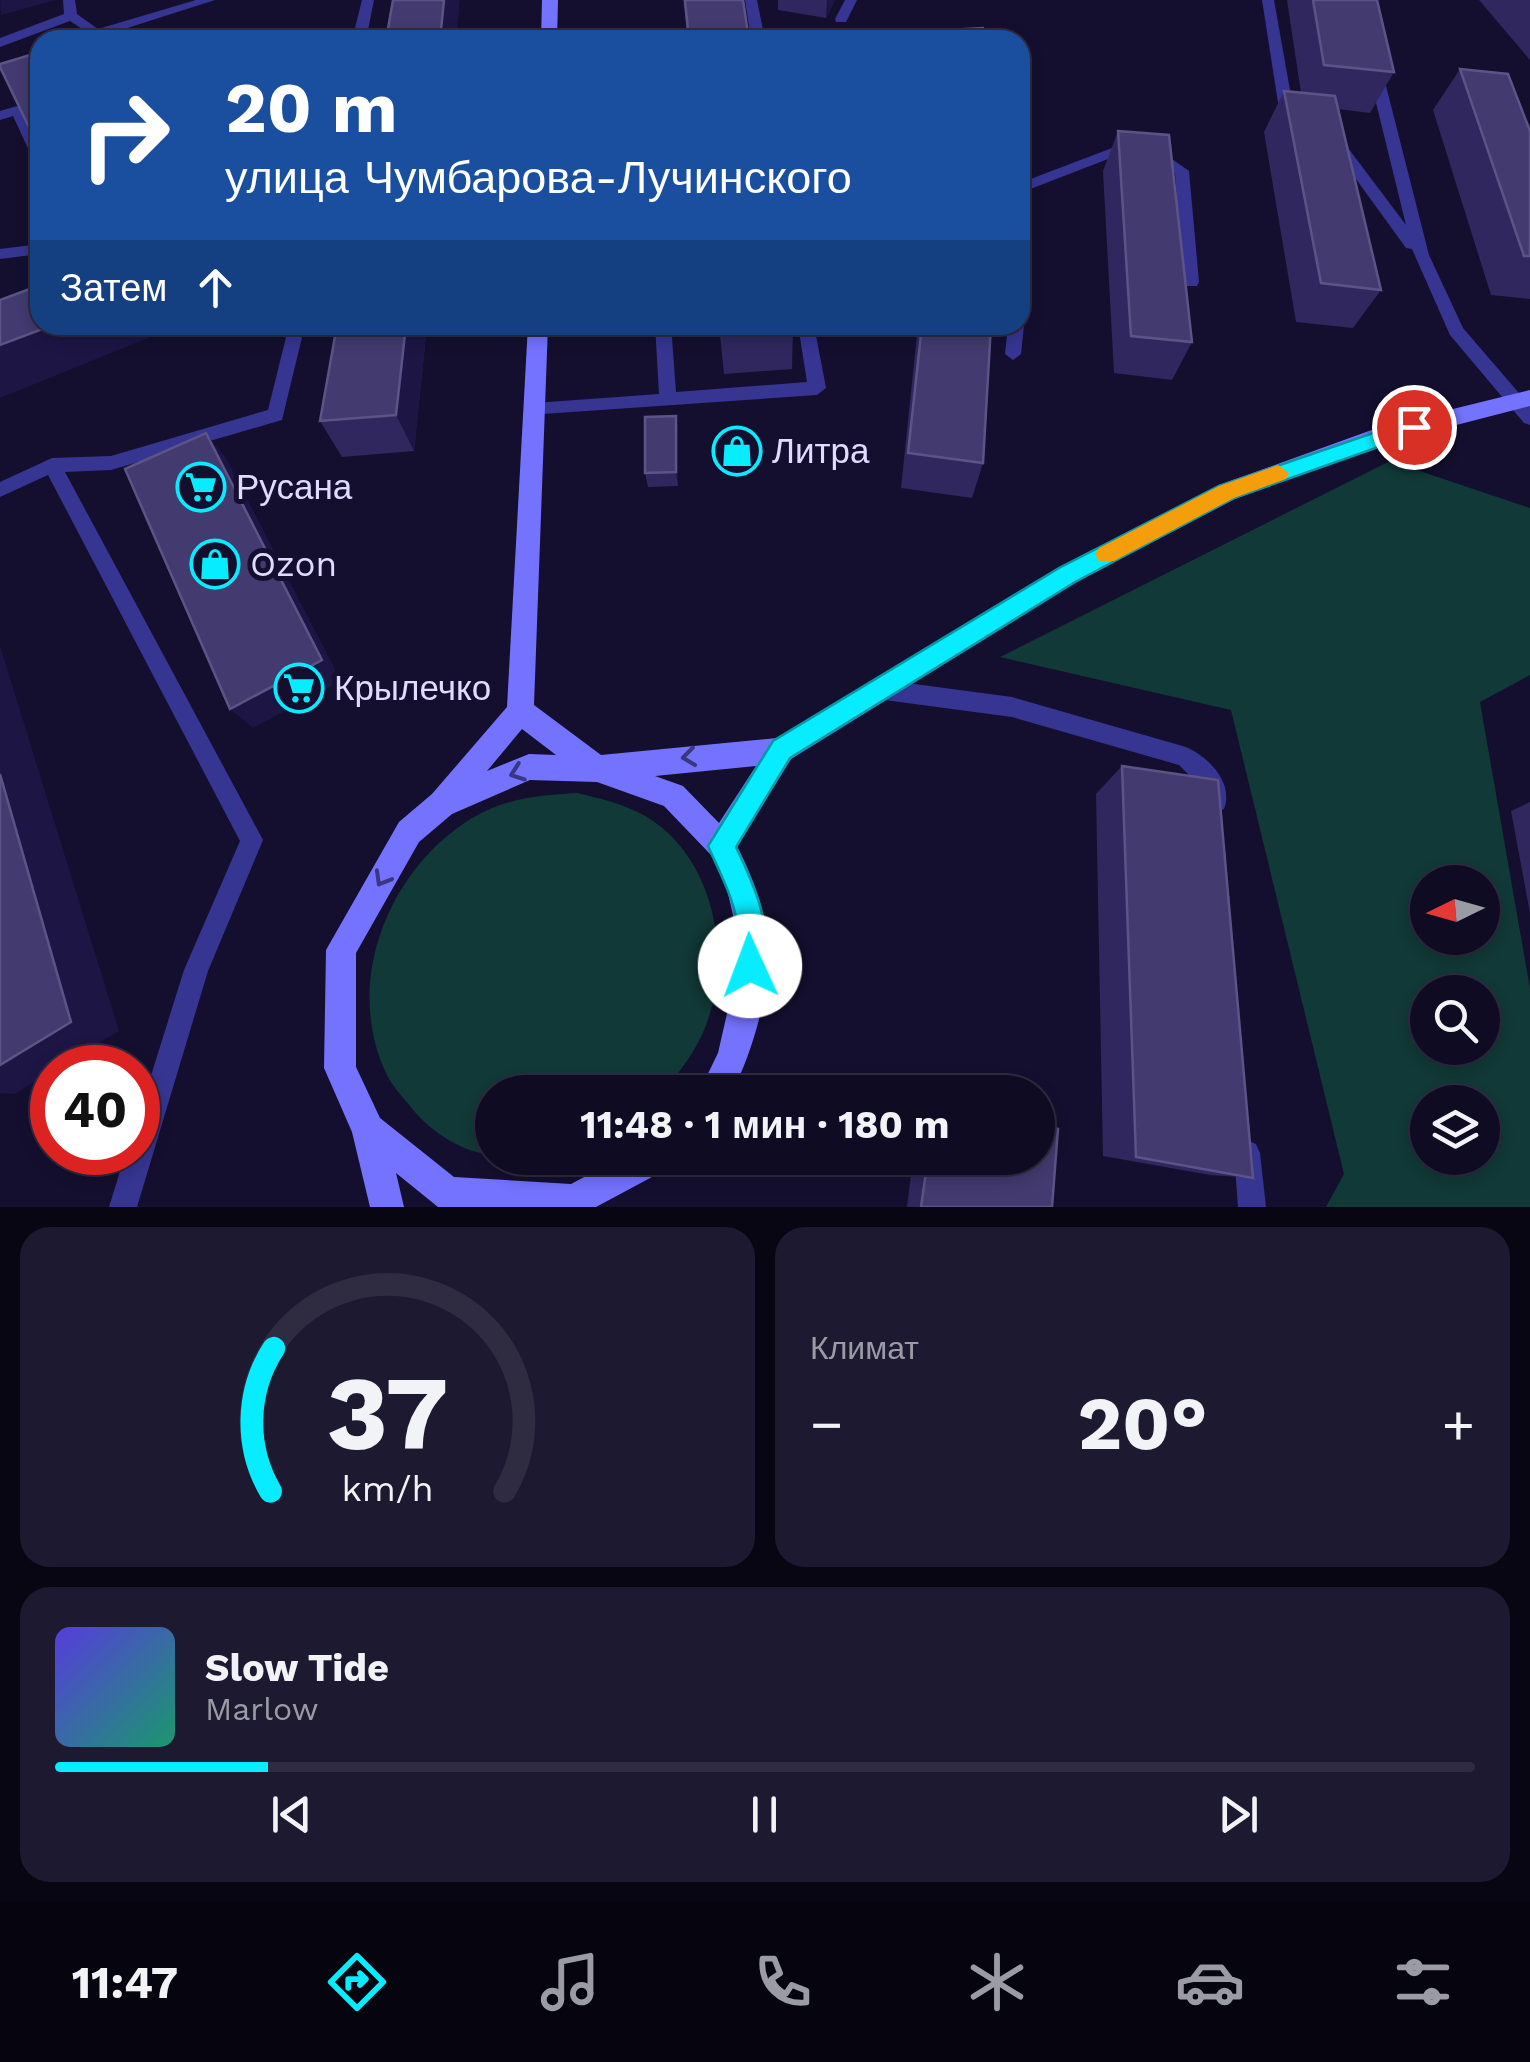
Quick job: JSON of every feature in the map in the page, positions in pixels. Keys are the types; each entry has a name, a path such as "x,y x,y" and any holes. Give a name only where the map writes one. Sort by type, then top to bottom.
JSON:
{"street":[{"path":"549,30 550,0"},
{"path":"386,1207 368,1130 340,1068 340,950 409,832 442,804 520,711 538,335"},
{"path":"722,846 782,750 1067,575 1226,492 1380,436 1525,405"},
{"path":"520,711 597,770 673,796 722,846 741,886 753,937 747,996 733,1058 724,1075"},
{"path":"442,804 528,767 597,770 782,750"},
{"path":"368,1130 448,1194 571,1204 623,1175"}],"lane":[{"path":"69,0 70,16"},
{"path":"109,30 209,0"},
{"path":"362,30 368,0"},
{"path":"751,0 756,30"},
{"path":"841,19 851,0"},
{"path":"1268,0 1286,109 1303,119"},
{"path":"70,16 90,30"},
{"path":"34,30 70,16"},
{"path":"0,43 30,31"},
{"path":"1372,57 1421,255 1456,331 1525,405"},
{"path":"0,116 17,110 30,138"},
{"path":"1320,130 1336,140 1421,255"},
{"path":"1030,184 1141,141 1182,171 1191,282"},
{"path":"0,254 30,251"},
{"path":"0,490 52,465 111,463 276,416 295,335"},
{"path":"664,335 668,400"},
{"path":"534,410 817,388 808,335"},
{"path":"1013,354 1015,335"},
{"path":"52,465 252,840 196,970 123,1207"},
{"path":"877,690 1012,707 1186,757 1215,785 1218,823"},
{"path":"1245,1130 1252,1207"}],"green space":[{"path":"1390,461 1530,508 1530,675 1480,702 1530,989 1530,1207 1326,1207 1344,1174 1231,710 1000,657"},
{"path":"577,793 636,811 668,833 687,854 711,907 718,965 715,995 695,1048 676,1075 475,1075 475,1151 457,1145 426,1123 387,1075 374,1040 372,966 397,896 418,865 474,817 537,796"}],"building":[{"path":"393,0 444,0 441,30 388,30"},
{"path":"685,0 743,0 748,30 688,30"},
{"path":"1313,0 1377,0 1394,72 1324,65"},
{"path":"30,55 30,129 0,67"},
{"path":"1460,69 1508,74 1530,131 1530,256 1524,256"},
{"path":"1284,91 1335,96 1381,290 1321,283"},
{"path":"1118,131 1169,135 1192,342 1131,336"},
{"path":"30,289 30,334 0,345 0,300"},
{"path":"335,335 405,335 396,415 320,421"},
{"path":"921,335 990,335 983,463 908,453"},
{"path":"676,416 676,472 645,473 645,417"},
{"path":"206,433 322,660 230,709 125,469"},
{"path":"1122,766 1218,780 1253,1178 1136,1157"},
{"path":"0,774 71,1022 0,1065"},
{"path":"926,1175 1054,1175 1052,1207 921,1207"}],"slow traffic":[{"path":"1106,554 1226,492 1278,473"}],"place":[{"name":"Литра","path":"737,451"},
{"name":"Русана","path":"201,487"},
{"name":"Ozon","path":"215,564"},
{"name":"Крылечко","path":"299,688"}],"route":[{"path":"750,966 753,937 741,886 722,846 782,750 1067,575 1226,492 1414,427"}]}
